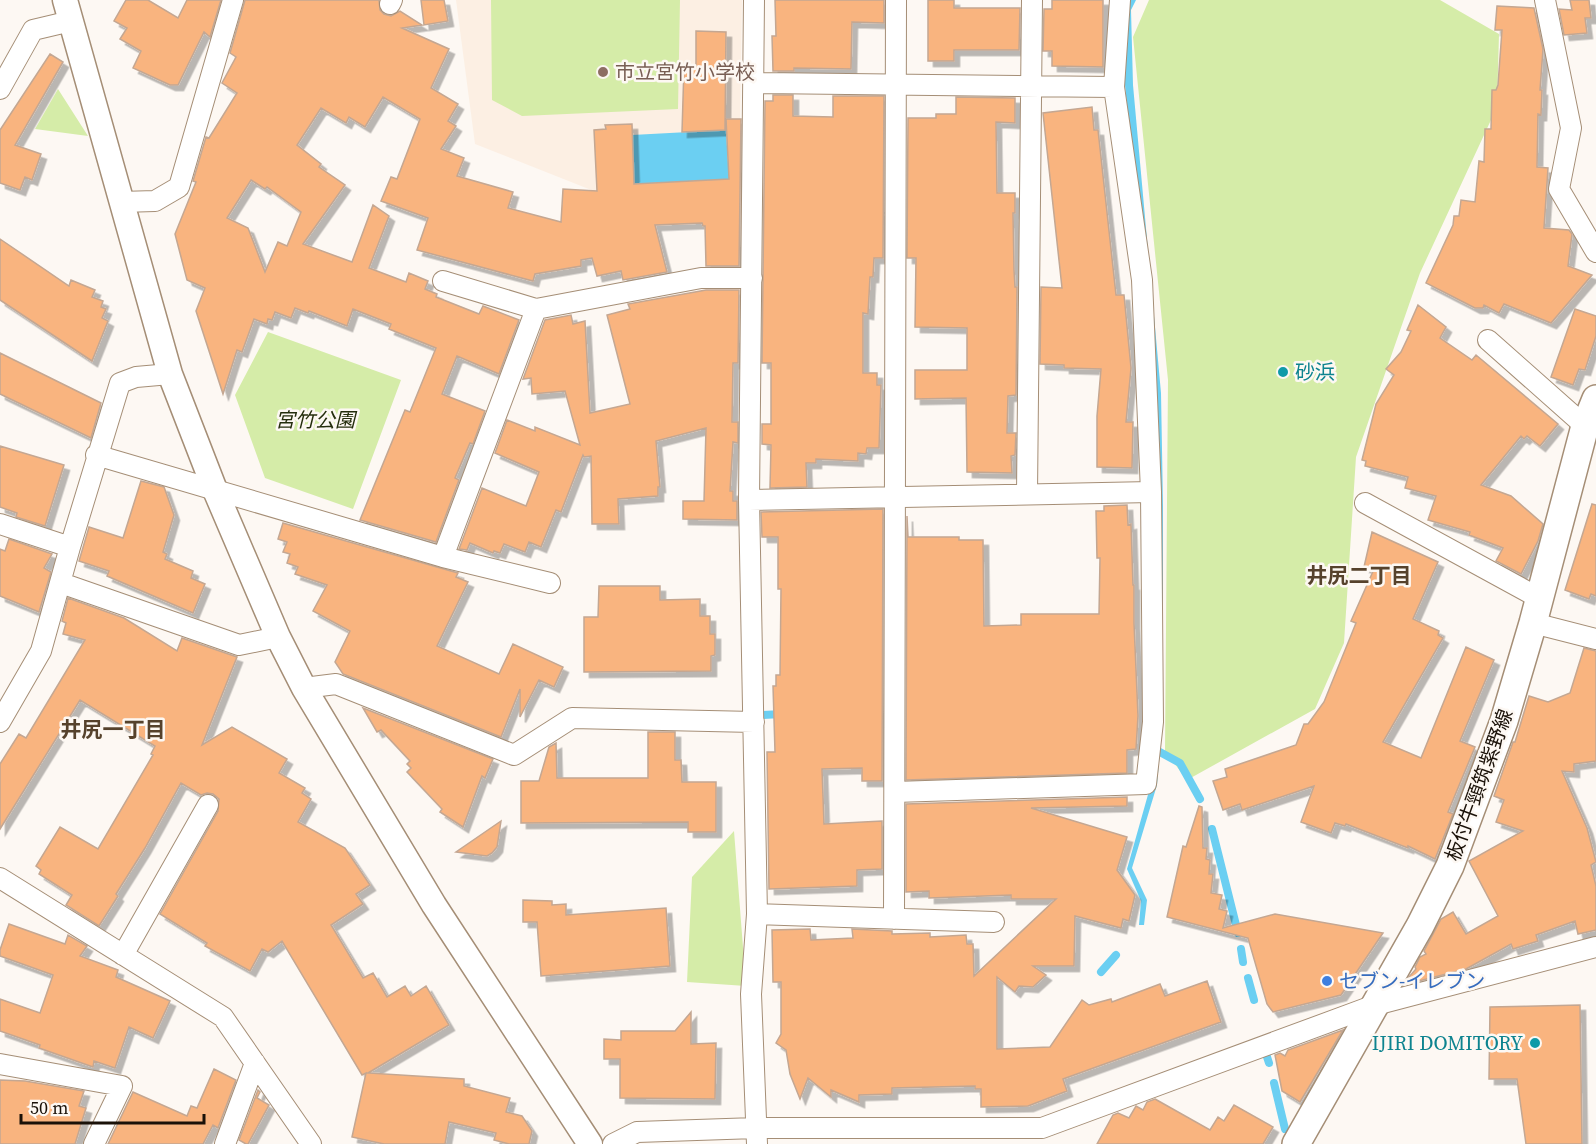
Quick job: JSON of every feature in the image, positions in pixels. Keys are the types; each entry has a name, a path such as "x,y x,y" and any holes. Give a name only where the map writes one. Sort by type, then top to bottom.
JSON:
{"main road":[{"name":"板付牛頸筑紫野線","path":"1296,1144 1420,926 1450,866 1504,720 1585,426 1596,399"}],"street":[{"path":"121,202 154,201 179,187 233,0"},
{"path":"754,0 749,500 757,914 751,994 756,1136"},
{"path":"894,919 896,0"},
{"path":"1027,494 1032,0"},
{"path":"895,792 1146,784 1153,722 1151,492 1142,280 1114,87 1120,0"},
{"path":"1545,0 1571,128 1558,189 1596,252"},
{"path":"0,89 33,30 68,10 170,374 214,490 278,637 304,688 434,905 590,1144"},
{"path":"753,83 1114,87"},
{"path":"443,281 536,309 701,278 752,279"},
{"path":"443,557 536,309"},
{"path":"1488,340 1585,426"},
{"path":"0,722 41,651 96,455 120,383 136,377 170,374"},
{"path":"96,455 443,557 550,584"},
{"path":"749,500 1151,492"},
{"path":"1365,502 1536,610 1596,639"},
{"path":"0,524 70,548"},
{"path":"61,583 239,645 278,637"},
{"path":"304,688 336,684 514,755 572,718 754,722"},
{"path":"123,954 208,805"},
{"path":"0,878 223,1017 311,1144"},
{"path":"757,914 994,922"},
{"path":"613,1144 637,1132 756,1136 1042,1128 1375,1005 1596,947"},
{"path":"0,1064 122,1086 94,1144"},
{"path":"225,1144 255,1064"}],"shaded area":[{"name":"市立宮竹小学校","path":"456,0 742,0 739,195 619,201 475,144"}],"green space":[{"path":"491,0 680,0 678,109 522,116 492,100"},
{"name":"砂浜","path":"1149,0 1440,0 1499,34 1497,107 1420,273 1356,457 1344,643 1315,709 1187,780 1165,751 1168,380 1133,37"},
{"path":"58,89 88,136 35,129"},
{"name":"宮竹公園","path":"268,332 401,380 353,509 265,478 235,395"},
{"path":"734,831 746,986 687,982 692,877"}],"water":[{"path":"1127,0 1136,0 1131,10 1133,85 1161,393 1163,709 1157,785 1132,868 1147,900 1144,925 1139,925 1141,901 1127,869 1151,784 1148,333 1125,85 1123,8"},
{"path":"726,130 729,179 634,184 632,135"}],"building":[{"path":"126,0 148,0 178,18 187,0 221,0 210,37 204,32 178,85 170,85 133,68 141,51 120,39 127,28 114,21"},
{"path":"245,0 379,0 380,10 384,14 391,16 400,11 422,25 402,28 449,49 431,88 458,104 448,121 456,126 441,149 464,158 457,176 513,192 508,208 561,222 563,189 597,191 594,130 606,129 605,125 632,124 634,184 729,179 726,119 741,119 739,266 706,266 705,226 702,223 655,225 667,272 623,280 621,271 597,276 592,258 581,260 581,266 535,274 533,281 417,250 428,218 381,201 391,177 397,179 420,119 383,97 365,127 349,117 346,123 321,108 297,145 321,164 319,167 345,185 303,244 352,262 373,205 389,216 369,268 406,282 409,273 428,281 425,289 437,294 436,297 479,314 483,306 519,320 499,374 457,356 442,394 485,411 473,444 470,443 455,478 459,480 436,542 360,520 405,410 410,412 436,348 389,329 391,324 353,309 347,326 295,308 291,318 275,312 272,320 268,319 267,324 254,319 242,352 237,350 223,394 196,311 205,288 187,280 175,234 196,182 193,181 206,137 209,138 237,93 222,83 236,57 230,53","holes":["251,180 265,189 267,187 301,212 287,246 278,242 265,272 248,228 227,218"]},
{"path":"421,0 444,0 448,21 424,25"},
{"path":"775,0 884,0 884,23 852,22 851,69 794,68 794,71 773,71 772,36 776,36"},
{"path":"928,0 954,0 954,8 1020,8 1019,50 954,50 954,61 928,61"},
{"path":"1052,0 1103,0 1103,67 1052,66 1052,51 1043,51 1044,9 1052,9"},
{"path":"1570,0 1589,0 1591,18 1585,18 1587,33 1564,35 1559,9 1572,10"},
{"path":"1497,6 1534,8 1543,49 1537,167 1548,168 1544,228 1569,230 1572,234 1568,266 1592,275 1551,323 1504,304 1499,313 1484,305 1483,308 1475,308 1426,283 1453,225 1454,216 1459,216 1461,200 1475,202 1479,161 1484,162 1485,129 1491,129 1492,90 1496,90 1498,85 1502,30 1495,30"},
{"path":"696,31 726,32 725,130 682,132 684,66 696,66"},
{"path":"50,54 63,62 15,145 41,154 32,180 25,177 20,190 0,183 0,130"},
{"path":"773,95 793,95 793,116 833,117 833,96 884,96 883,258 874,258 873,277 870,277 868,314 863,313 863,373 877,373 877,385 881,385 879,448 867,448 866,454 858,453 858,461 816,459 816,463 806,463 807,487 770,488 771,445 762,444 762,424 771,424 771,363 762,363 765,101 773,101"},
{"path":"956,97 1015,98 1015,123 996,122 997,193 1015,193 1015,213 1013,213 1014,270 1015,287 1017,287 1016,395 1008,396 1007,433 1016,433 1015,455 1011,456 1012,473 967,472 966,398 915,399 915,370 967,370 967,328 915,327 916,258 907,258 908,118 936,118 936,114 956,114"},
{"path":"1092,107 1094,130 1098,130 1116,295 1124,295 1131,368 1126,422 1133,422 1132,468 1097,467 1097,416 1101,369 1064,368 1064,365 1040,364 1041,287 1062,288 1043,113"},
{"path":"0,239 69,286 71,280 95,290 92,297 103,301 101,307 106,309 102,318 108,321 92,361 0,300"},
{"path":"706,290 739,290 738,363 733,363 732,422 738,422 738,443 733,442 730,491 733,491 733,501 737,501 737,520 683,519 683,501 704,501 706,428 656,441 660,487 658,487 658,496 618,499 619,524 592,524 591,456 584,457 583,455 561,512 556,510 541,547 529,542 525,552 504,544 500,553 494,551 493,553 470,543 467,550 459,549 482,488 526,506 539,472 495,453 507,420 535,431 535,427 580,445 565,391 532,394 531,378 523,379 545,320 571,315 573,324 585,321 590,413 630,404 607,315 630,309 628,304"},
{"path":"1418,305 1446,327 1440,338 1472,360 1476,355 1558,424 1540,446 1527,436 1524,439 1521,436 1481,485 1511,496 1543,524 1538,541 1521,574 1496,561 1503,548 1469,535 1470,532 1428,520 1436,496 1405,488 1408,477 1365,466 1366,461 1362,460 1376,404 1394,375 1386,369 1401,352 1411,331 1407,330"},
{"path":"1575,309 1596,316 1596,336 1585,370 1579,369 1573,385 1551,377"},
{"path":"0,353 101,403 91,438 0,394"},
{"path":"0,446 64,465 45,526 16,517 17,513 0,507"},
{"path":"141,481 164,487 174,515 163,552 167,554 165,559 193,571 191,578 205,584 193,613 107,576 109,571 79,561 89,527 123,538"},
{"path":"1592,504 1596,505 1596,596 1591,594 1589,599 1565,590"},
{"path":"1127,505 1128,525 1131,524 1138,716 1136,749 1127,750 1127,773 906,780 907,516 908,537 959,537 959,540 983,540 984,626 1021,625 1021,614 1099,614 1100,558 1097,558 1096,511 1104,511 1104,506"},
{"path":"883,509 882,781 862,781 862,768 822,769 824,824 882,821 882,869 857,870 857,886 769,889 767,752 775,752 773,686 776,686 776,675 780,675 781,589 778,589 778,537 762,537 761,512"},
{"path":"283,523 458,573 456,577 468,582 437,646 499,674 513,644 563,667 554,687 539,680 520,717 520,689 501,737 343,674 335,662 350,631 313,611 327,585 295,574 298,567 287,563 290,554 283,552 287,542 278,539"},
{"path":"1372,532 1438,562 1413,619 1439,631 1438,635 1443,638 1383,742 1421,758 1466,647 1494,660 1460,741 1475,747 1448,812 1453,814 1435,859 1408,846 1408,848 1346,824 1345,826 1335,823 1331,833 1301,822 1314,786 1242,810 1240,804 1223,810 1213,781 1227,777 1225,769 1296,745 1304,724 1308,724 1324,702 1356,623 1351,621 1374,569 1364,567"},
{"path":"9,539 52,554 44,568 51,572 39,612 0,596 0,549 5,551"},
{"path":"599,586 660,586 660,600 700,599 700,616 710,616 710,634 715,634 715,655 711,656 711,671 584,672 584,617 598,617"},
{"path":"68,598 124,618 177,651 182,638 237,657 202,745 232,727 287,759 279,773 305,788 302,793 311,799 298,822 345,848 370,885 356,894 363,904 331,925 363,978 373,973 387,997 405,986 411,996 426,986 449,1025 368,1073 464,1079 464,1086 510,1098 506,1112 522,1116 532,1131 529,1144 509,1144 494,1140 496,1133 449,1122 445,1144 384,1144 352,1137 366,1073 362,1075 282,941 268,952 262,949 250,971 205,946 207,943 160,914 218,811 219,799 213,794 201,795 181,783 99,926 66,905 72,895 39,874 41,870 36,866 60,827 98,849 153,755 151,754 155,746 80,700 0,829 0,764 19,734 26,738 85,640 63,634 66,623 62,621"},
{"path":"1584,648 1596,651 1596,761 1574,764 1574,772 1562,771 1587,828 1596,862 1591,865 1596,886 1596,930 1578,934 1575,921 1536,935 1538,941 1513,949 1511,944 1466,969 1411,983 1408,978 1416,969 1420,957 1426,954 1424,951 1441,919 1453,912 1466,934 1498,916 1469,861 1523,831 1496,822 1504,800 1494,796 1513,742 1515,742 1529,696 1548,702 1570,693"},
{"path":"363,708 493,759 485,778 482,776 463,827 440,812 442,809 407,772 411,768 407,764 410,761 381,730 377,732"},
{"path":"648,732 675,732 675,760 681,760 682,782 716,782 716,832 688,832 688,822 521,823 521,781 539,781 549,747 556,743 557,778 648,778"},
{"path":"1127,797 1127,806 1031,808 1127,837 1117,870 1135,895 1129,921 1123,919 1121,928 1075,916 1074,966 1033,966 1046,975 1033,987 1019,986 1015,992 997,977 997,1049 1050,1047 1082,1000 1089,1005 1111,999 1112,1002 1160,984 1165,996 1207,981 1221,1022 1063,1079 1067,1091 1028,1106 981,1107 981,1089 975,1089 975,1086 892,1088 892,1094 859,1095 859,1102 831,1090 831,1097 808,1078 800,1099 790,1074 786,1050 776,1043 781,1034 781,982 773,982 772,930 810,929 811,940 853,938 852,929 892,931 892,934 930,933 930,937 966,935 967,944 973,944 974,976 1056,899 1011,899 1011,895 929,898 929,891 906,892 906,804"},
{"path":"1199,806 1202,807 1203,848 1207,848 1206,859 1210,860 1209,874 1213,874 1211,893 1222,895 1219,909 1227,911 1223,928 1275,914 1383,933 1341,995 1273,1012 1267,1004 1248,938 1167,917 1183,846 1186,847"},
{"path":"501,821 497,847 492,853 487,856 456,852"},
{"path":"523,900 552,901 552,905 566,904 566,915 666,908 670,966 541,976 537,922 523,922"},
{"path":"9,924 65,944 68,935 87,946 80,956 118,970 116,977 170,1001 153,1038 129,1027 115,1068 94,1061 93,1067 0,1031 0,999 40,1013 53,975 0,956"},
{"name":"IJIRI DOMITORY","path":"1580,1005 1582,1144 1526,1144 1517,1079 1489,1079 1490,1007"},
{"path":"691,1012 691,1044 716,1043 715,1099 620,1098 620,1059 604,1059 604,1039 621,1040 621,1031 675,1031"},
{"path":"1343,1030 1300,1102 1282,1091 1275,1055 1280,1053 1285,1056 1288,1050"},
{"path":"214,1069 236,1080 218,1128 213,1125 203,1144 108,1144 133,1092 187,1116 191,1106 197,1108"},
{"path":"0,1080 25,1081 84,1091 79,1106 86,1108 75,1144 0,1144"},
{"path":"258,1090 260,1092 257,1098 269,1105 246,1144 239,1140"},
{"path":"1155,1099 1210,1130 1218,1117 1224,1121 1234,1105 1273,1127 1263,1144 1097,1144 1113,1115 1118,1113 1129,1118 1136,1106 1143,1110 1147,1102"}],"waterway":[{"path":"763,715 782,714"},
{"path":"1158,751 1180,763 1200,799"},
{"path":"1212,829 1238,933"},
{"path":"1241,949 1243,962"},
{"path":"1101,972 1116,955"},
{"path":"1248,978 1254,1000"},
{"path":"1265,1051 1269,1063"},
{"path":"1274,1083 1285,1129"}],"place":[{"name":"市立宮竹小学校","path":"603,72"},
{"name":"砂浜","path":"1283,372"},
{"name":"セブン-イレブン","path":"1327,981"},
{"name":"IJIRI DOMITORY","path":"1535,1043"}],"district":[{"name":"井尻二丁目","path":"1359,576"},
{"name":"井尻一丁目","path":"113,730"}]}
